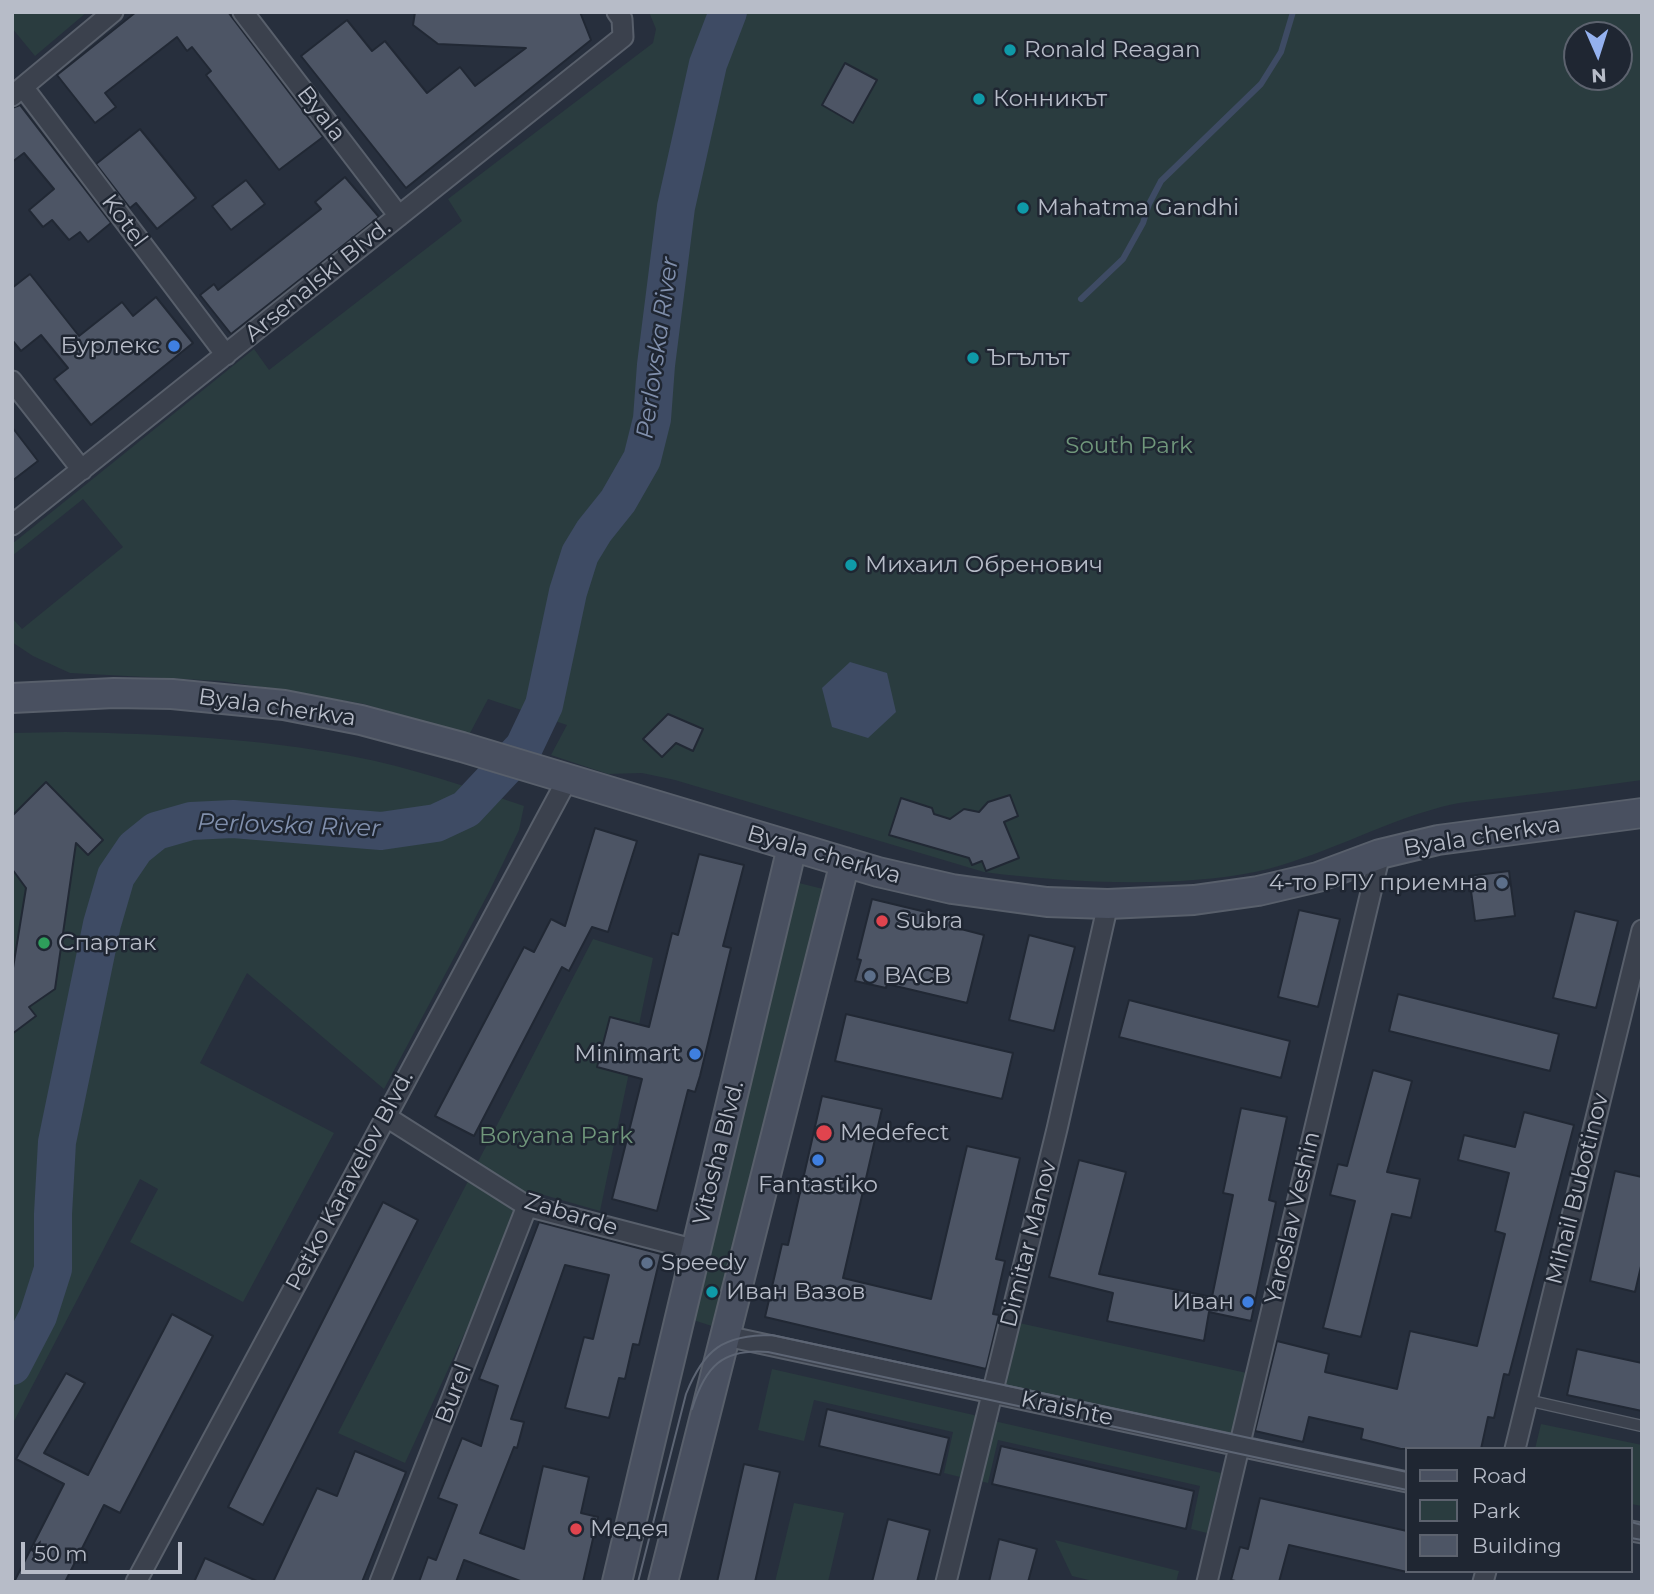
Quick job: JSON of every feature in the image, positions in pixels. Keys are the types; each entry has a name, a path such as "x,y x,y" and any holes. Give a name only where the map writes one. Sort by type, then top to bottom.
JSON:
{"street":[{"path":"17,91 113,12"},
{"name":"Byala","path":"243,12 399,216"},
{"name":"Arsenalski Blvd.","path":"12,525 623,37 622,19 617,12"},
{"name":"Kotel","path":"17,91 226,355"},
{"path":"12,381 82,470"},
{"name":"Byala cherkva","path":"12,698 114,693 172,694 284,705 361,720 463,747 845,862 952,889 1047,902 1108,904 1194,900 1258,891 1318,877 1380,854 1438,840 1642,813"},
{"name":"Petko Karavelov Blvd.","path":"136,1582 385,1116 554,776"},
{"name":"Vitosha Blvd.","path":"617,1582 792,846"},
{"name":"Yaroslav Veshin","path":"1207,1582 1380,854"},
{"path":"663,1582 845,862"},
{"name":"Dimitar Manov","path":"946,1582 1058,1129 1108,904"},
{"name":"Mihail Bubotinov","path":"1516,1447 1642,930"},
{"name":"Zabarde","path":"385,1116 527,1206 696,1250"},
{"name":"Burel","path":"380,1582 527,1206"},
{"name":"Kraishte","path":"726,1336 1406,1482"}],"lane":[{"path":"1527,1400 1642,1426"}],"green space":[{"path":"12,12 87,12 35,56 12,28"},
{"name":"South Park","path":"649,12 1642,12 1642,780 1449,805 1394,822 1279,866 1255,872 1156,882 1050,879 984,872 675,780 642,773 608,774 551,755 567,725 488,699 469,735 364,704 288,691 221,681 70,673 33,656 12,642 12,618 22,629 123,547 83,499 12,556 12,544 254,349 269,370 462,221 448,199 653,43 656,29"},
{"path":"66,732 209,738 315,750 395,766 524,806 519,830 489,892 384,1089 247,973 200,1063 334,1133 243,1302 130,1242 158,1189 140,1179 12,1425 12,733"},
{"path":"795,882 831,891 718,1328 687,1318"},
{"name":"Boryana Park","path":"593,939 653,958 600,1211 530,1191 405,1463 338,1433"},
{"path":"1010,1321 1256,1375 1242,1437 995,1383"},
{"path":"772,1369 978,1416 964,1478 944,1473 953,1432 814,1400 804,1441 758,1430"},
{"path":"994,1421 1221,1473 1207,1533 1191,1529 1200,1486 998,1440 988,1483 980,1481"},
{"path":"1541,1424 1642,1445 1642,1506 1633,1504 1633,1447 1535,1447"},
{"path":"794,1503 844,1513 828,1582 775,1582"},
{"path":"1055,1540 1179,1571 1176,1582 1097,1582 1072,1576"}],"water":[{"path":"850,662 887,673 896,712 868,738 832,727 822,688"}],"building":[{"path":"136,12 228,12 323,137 279,170 206,75 211,71 192,47 187,51 177,37 105,93 116,107 95,123 57,75"},
{"path":"415,12 580,12 591,40 406,188 301,56 347,20 372,51 385,41 427,93 460,67 475,86 526,48 438,44 413,25"},
{"path":"845,63 877,80 853,123 822,105"},
{"path":"20,105 111,223 88,242 80,232 69,240 52,220 43,227 29,210 54,189 24,153 12,162 12,108"},
{"path":"140,129 196,198 157,229 136,203 130,208 96,164"},
{"path":"345,177 379,217 231,334 200,295 214,284 218,290 321,209 315,202"},
{"path":"246,180 265,204 231,230 212,206"},
{"path":"30,274 79,336 122,302 133,316 156,297 193,343 91,425 54,379 68,368 41,335 21,351 12,340 12,288"},
{"path":"12,427 38,461 12,481"},
{"path":"668,714 703,729 693,751 676,743 662,757 643,739"},
{"path":"46,782 103,840 88,855 76,843 55,989 29,1007 36,1016 12,1034 12,974 26,888 12,869 12,816"},
{"path":"1010,795 1018,816 1004,822 1019,858 986,871 982,861 972,865 969,858 889,835 901,798 932,808 934,814 950,819 964,809 979,812 988,802"},
{"path":"595,828 637,841 608,932 592,927 569,971 562,967 474,1136 435,1116 524,947 534,952 551,919 565,926"},
{"path":"699,854 744,865 723,946 731,948 700,1076 695,1092 688,1090 657,1211 612,1199 642,1079 597,1067 610,1017 649,1027 672,933 678,935"},
{"path":"1509,871 1515,916 1475,921 1469,876"},
{"path":"872,899 959,920 957,928 984,935 967,1003 887,984 886,988 855,981 861,960 857,959"},
{"path":"1299,910 1340,919 1318,1007 1278,997"},
{"path":"1575,911 1618,921 1596,1008 1553,998"},
{"path":"1029,935 1075,947 1054,1031 1009,1020"},
{"path":"1398,994 1559,1034 1550,1071 1389,1031"},
{"path":"1129,1000 1290,1041 1281,1078 1119,1037"},
{"path":"846,1014 1013,1053 1002,1099 835,1061"},
{"path":"1373,1070 1412,1081 1387,1172 1420,1179 1411,1218 1392,1214 1361,1337 1323,1328 1355,1201 1330,1195 1338,1164 1347,1166"},
{"path":"822,1096 882,1109 843,1278 931,1299 967,1146 1020,1158 996,1259 1005,1261 993,1314 999,1315 986,1369 765,1317 782,1244 788,1245"},
{"path":"1241,1108 1287,1117 1269,1200 1276,1202 1251,1321 1209,1312 1204,1341 1107,1321 1113,1293 1049,1277 1079,1160 1126,1172 1099,1274 1212,1297 1233,1195 1223,1193"},
{"path":"1524,1112 1574,1125 1509,1375 1504,1374 1494,1418 1488,1417 1481,1447 1401,1449 1361,1439 1363,1429 1309,1417 1303,1442 1255,1431 1277,1341 1329,1354 1325,1372 1397,1389 1410,1331 1477,1346 1505,1234 1495,1231 1509,1173 1458,1160 1464,1135 1515,1147"},
{"path":"1615,1171 1642,1177 1642,1262 1635,1292 1590,1281"},
{"path":"383,1202 418,1220 263,1525 228,1507"},
{"path":"539,1222 661,1254 639,1345 633,1344 625,1379 619,1378 609,1418 565,1408 584,1337 593,1339 609,1275 565,1265 511,1419 524,1422 517,1448 514,1447 480,1533 524,1549 543,1466 589,1477 581,1513 598,1517 583,1582 523,1582 464,1560 456,1582 419,1582 428,1557 436,1560 457,1505 438,1498 462,1438 481,1446 498,1386 479,1379"},
{"path":"172,1314 213,1336 120,1513 104,1505 65,1582 14,1582 64,1484 16,1459 66,1373 85,1383 44,1453 88,1475"},
{"path":"1577,1349 1642,1363 1642,1411 1567,1395"},
{"path":"827,1409 949,1438 940,1475 819,1446"},
{"path":"1001,1446 1194,1491 1186,1529 992,1484"},
{"path":"355,1451 406,1472 362,1582 273,1582 317,1488 337,1496"},
{"path":"744,1464 780,1472 755,1582 717,1582"},
{"path":"1260,1498 1406,1531 1406,1572 1289,1545 1279,1582 1231,1580 1240,1547 1248,1549"},
{"path":"888,1519 930,1530 917,1582 872,1582"},
{"path":"999,1539 1037,1549 1028,1582 989,1582"},
{"path":"205,1558 259,1582 194,1582"}],"waterway":[{"name":"Perlovska River","path":"12,1366 38,1316 53,1269 57,1142 102,924 116,876 135,848 156,831 191,821 233,819 381,831 436,823 466,809 524,747 544,705 568,592 580,554 618,501 642,459 652,419 676,207 708,64 728,12"},
{"path":"1081,299 1123,259 1143,223 1161,181 1261,84 1281,52 1293,12"}],"tram line":[{"path":"638,1582 686,1394 708,1356 717,1348 740,1338 772,1335 1406,1472"},
{"path":"692,1409 703,1382 718,1363 739,1353 768,1352 1406,1490"},
{"path":"1633,1523 1642,1525"},
{"path":"1633,1538 1642,1540"}],"place":[{"name":"Ronald Reagan","path":"1010,50"},
{"name":"Конникът","path":"979,99"},
{"name":"Mahatma Gandhi","path":"1023,208"},
{"name":"Бурлекс","path":"174,346"},
{"name":"Ъгълът","path":"973,358"},
{"name":"Михаил Обренович","path":"851,565"},
{"name":"4-то РПУ приемна","path":"1502,883"},
{"name":"Subra","path":"882,921"},
{"name":"Спартак","path":"44,943"},
{"name":"BACB","path":"870,976"},
{"name":"Minimart","path":"695,1054"},
{"name":"Medefect","path":"824,1133"},
{"name":"Fantastiko","path":"818,1160"},
{"name":"Speedy","path":"647,1263"},
{"name":"Иван Вазов","path":"712,1292"},
{"name":"Иван","path":"1248,1302"},
{"name":"Медея","path":"576,1529"}]}
